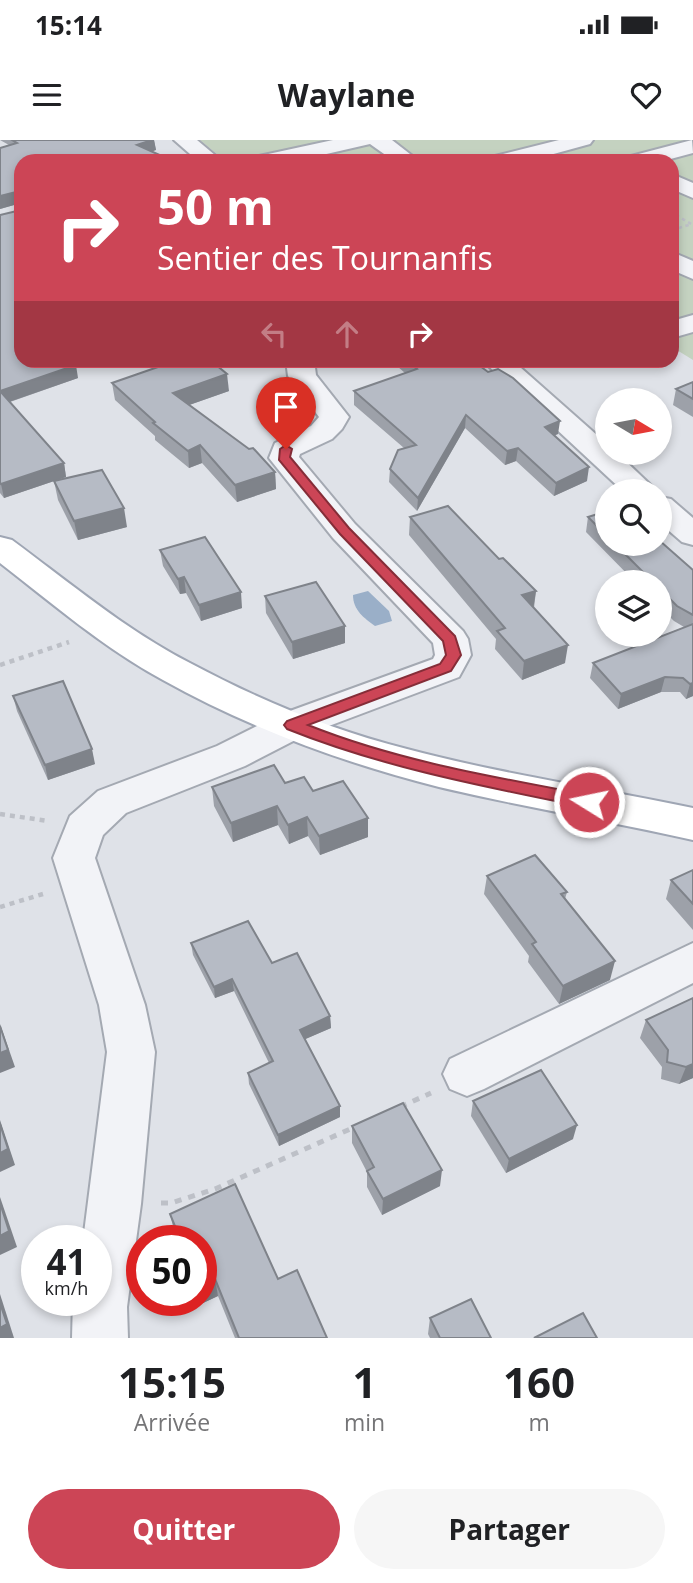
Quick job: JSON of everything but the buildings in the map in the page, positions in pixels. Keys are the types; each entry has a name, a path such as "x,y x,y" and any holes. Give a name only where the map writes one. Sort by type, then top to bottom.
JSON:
{"main road":[{"path":"0,547 109,629 177,672 332,741 439,772 693,824"},
{"path":"608,805 693,805"}],"street":[{"path":"299,154 362,140"},
{"path":"687,140 693,144"},
{"path":"536,154 593,142"},
{"path":"383,144 410,152"},
{"path":"652,154 693,144"},
{"path":"100,1338 99,1307 115,1204 131,1052 122,1005 74,858 85,827 111,802 231,756 292,725 446,668 453,655 450,639 344,531 284,457 286,449 325,430 333,423 334,416 302,376 301,368"},
{"path":"504,368 628,479"},
{"path":"672,517 693,535"},
{"path":"451,1083 693,962"}],"path":[{"path":"0,665 109,629"},
{"path":"0,814 85,827"},
{"path":"387,1113 451,1083"},
{"path":"115,1204 171,1203 215,1189 362,1124"}],"green space":[{"path":"200,140 693,140 693,360 679,351 679,154 217,154"}],"water":[{"path":"368,591 389,611 392,621 375,626 360,613 353,595"}],"route":[{"path":"286,449 284,457 344,531 450,639 453,655 446,668 292,725 332,741 439,772 589,802"}]}
